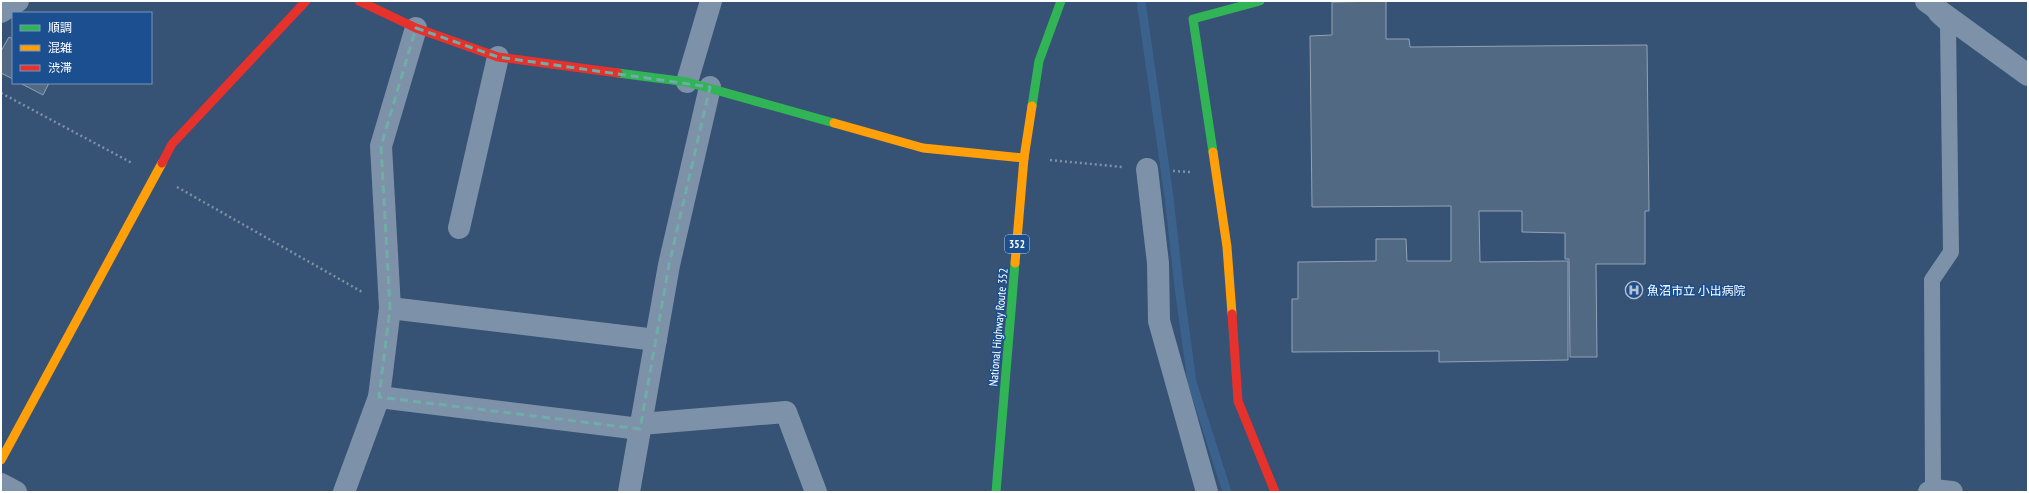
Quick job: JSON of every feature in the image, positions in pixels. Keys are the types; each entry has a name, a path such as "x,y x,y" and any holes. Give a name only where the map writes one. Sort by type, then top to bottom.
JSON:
{"main road":[{"path":"1,460 172,144 306,1"},
{"path":"359,1 416,28 498,57 687,82 710,87 923,148 1024,158"},
{"name":"National Highway Route 352","path":"996,492 1024,158 1039,61 1060,1"},
{"path":"1260,1 1193,18 1226,247 1238,401 1275,492"}],"street":[{"path":"1,12 18,1"},
{"path":"687,82 711,1"},
{"path":"1926,1 2028,75"},
{"path":"344,492 379,397 390,308 381,146 416,28"},
{"path":"459,228 498,57"},
{"path":"629,492 669,265 710,87"},
{"path":"1147,169 1158,263 1159,321 1207,492"},
{"path":"390,308 656,340"},
{"path":"379,397 641,426 786,412 816,492"},
{"path":"1,484 16,492"}],"lane":[{"path":"1921,1 1948,25 1951,252 1932,280 1938,491"}],"path":[{"path":"1,93 155,175 390,308"},
{"path":"1024,158 1147,169"}],"highlighted area":[{"path":"416,28 498,57 710,87 669,265 640,429 379,397 390,308 381,146"}],"building":[{"path":"1386,1 1386,39 1409,39 1410,47 1647,45 1649,211 1645,211 1645,264 1596,264 1597,357 1570,357 1569,259 1565,259 1565,233 1522,232 1522,211 1479,211 1480,262 1568,261 1568,360 1439,362 1439,351 1292,352 1292,299 1298,299 1298,262 1376,261 1376,239 1406,239 1407,261 1451,261 1451,206 1312,207 1310,36 1332,35 1332,2"},
{"path":"9,37 12,38 12,78 1,73 1,51"},
{"path":"22,84 48,84 43,95"}],"waterway":[{"path":"1141,1 1169,197 1192,382 1227,492"}],"traffic: fast":[{"path":"1032,106 1039,61 1061,1"},
{"path":"1213,152 1193,19 1260,1"},
{"path":"618,73 687,82 834,123"},
{"path":"996,492 1015,263"}],"traffic: slow":[{"path":"1015,263 1024,158 1032,106"},
{"path":"834,123 923,148 1024,158"},
{"path":"1213,152 1227,247 1232,314"},
{"path":"1,460 162,163"}],"traffic: jam":[{"path":"162,163 172,144 306,1"},
{"path":"359,1 416,28 498,57 618,73"},
{"path":"1232,314 1238,401 1275,492"}],"place":[{"name":"魚沼市立 小出病院","path":"1634,290"}]}
